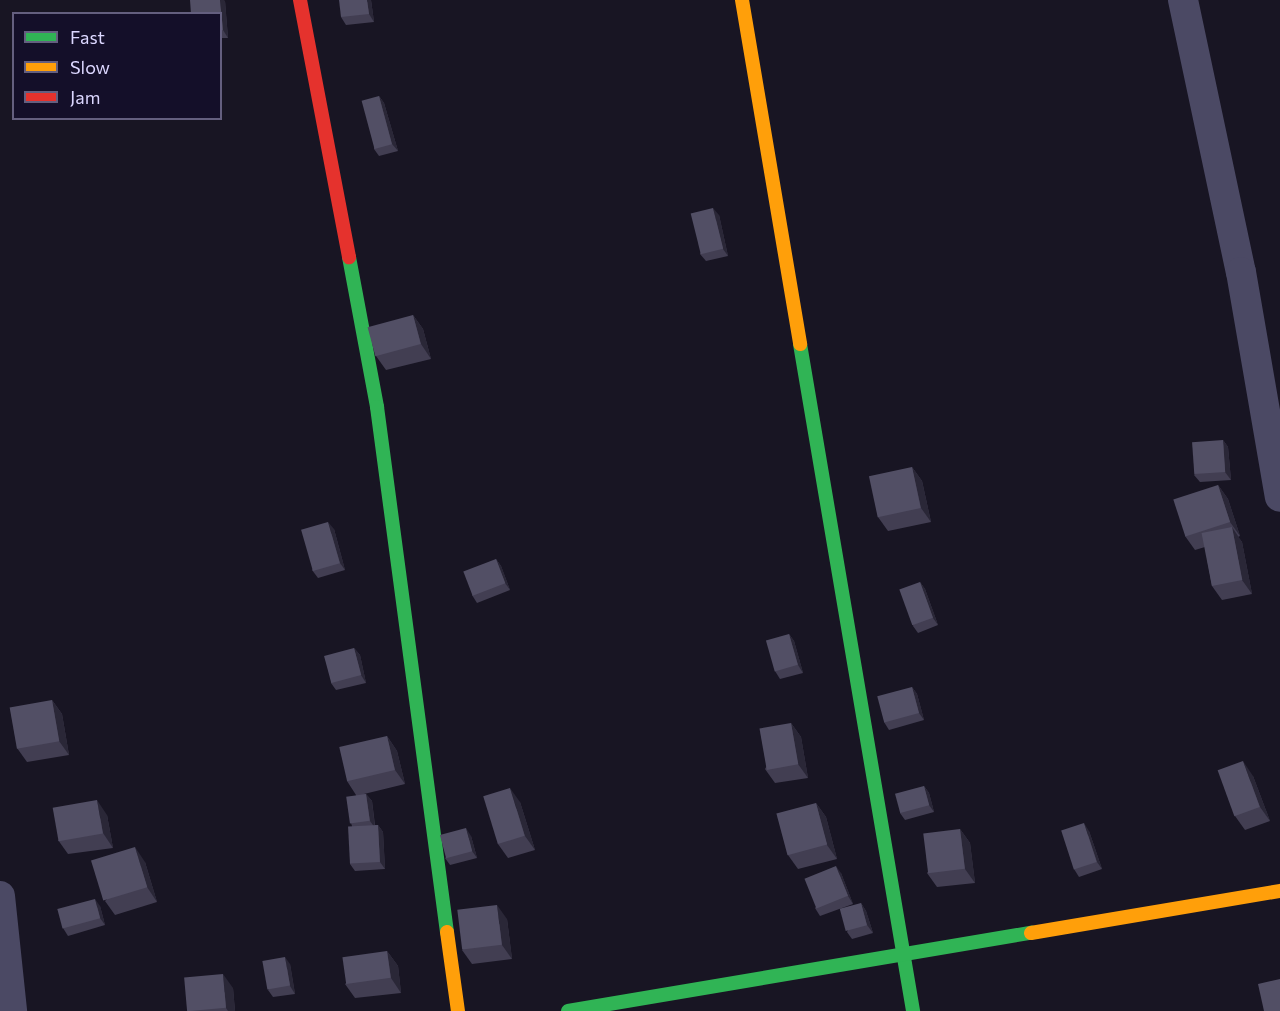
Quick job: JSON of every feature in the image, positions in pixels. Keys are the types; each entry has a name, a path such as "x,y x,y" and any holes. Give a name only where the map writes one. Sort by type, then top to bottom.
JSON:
{"street":[{"path":"300,0 377,407 458,1011"},
{"path":"742,0 913,1011"},
{"path":"1183,0 1241,272 1280,497"},
{"path":"568,1011 1280,891"},
{"path":"0,896 12,1011"}],"building":[{"path":"190,0 220,0 221,12 191,12"},
{"path":"339,0 367,0 369,14 341,17"},
{"path":"379,96 392,144 375,149 362,101"},
{"path":"713,208 723,249 701,254 691,214"},
{"path":"413,315 421,344 375,356 368,327"},
{"path":"1223,440 1225,472 1194,474 1192,442"},
{"path":"912,467 921,508 878,517 869,476"},
{"path":"1218,485 1230,522 1185,537 1173,500"},
{"path":"328,522 340,563 313,571 301,530"},
{"path":"1232,527 1242,580 1212,586 1202,533"},
{"path":"496,559 505,583 473,596 463,572"},
{"path":"920,582 933,618 912,625 899,590"},
{"path":"789,634 798,665 775,671 766,641"},
{"path":"354,648 361,675 331,683 324,656"},
{"path":"912,687 919,713 884,722 877,696"},
{"path":"52,700 59,741 17,749 10,707"},
{"path":"791,723 798,764 767,770 759,729"},
{"path":"387,736 395,770 347,781 339,747"},
{"path":"1243,761 1260,807 1234,816 1218,770"},
{"path":"924,786 929,805 900,813 895,794"},
{"path":"510,788 525,836 498,844 483,796"},
{"path":"366,794 370,821 350,824 346,797"},
{"path":"97,800 103,833 59,841 53,808"},
{"path":"816,803 827,845 788,855 776,814"},
{"path":"1084,823 1097,862 1074,869 1061,830"},
{"path":"378,825 380,862 350,864 348,827"},
{"path":"466,828 472,851 446,858 440,835"},
{"path":"960,829 965,869 928,873 923,834"},
{"path":"135,847 147,887 103,901 91,860"},
{"path":"836,866 848,896 816,908 804,879"},
{"path":"95,899 100,918 63,928 57,909"},
{"path":"861,903 867,925 846,931 840,909"},
{"path":"497,905 502,945 462,950 457,910"},
{"path":"387,951 391,978 346,984 342,957"},
{"path":"285,957 290,986 267,990 262,961"},
{"path":"223,974 226,1008 187,1011 184,977"},
{"path":"1280,979 1280,1011 1264,1011 1258,984"}],"traffic: fast":[{"path":"349,257 377,407 447,932"},
{"path":"800,344 913,1011"},
{"path":"568,1011 1031,933"}],"traffic: slow":[{"path":"742,0 800,344"},
{"path":"1031,933 1280,891"},
{"path":"447,932 458,1011"}],"traffic: jam":[{"path":"300,0 349,257"}]}
